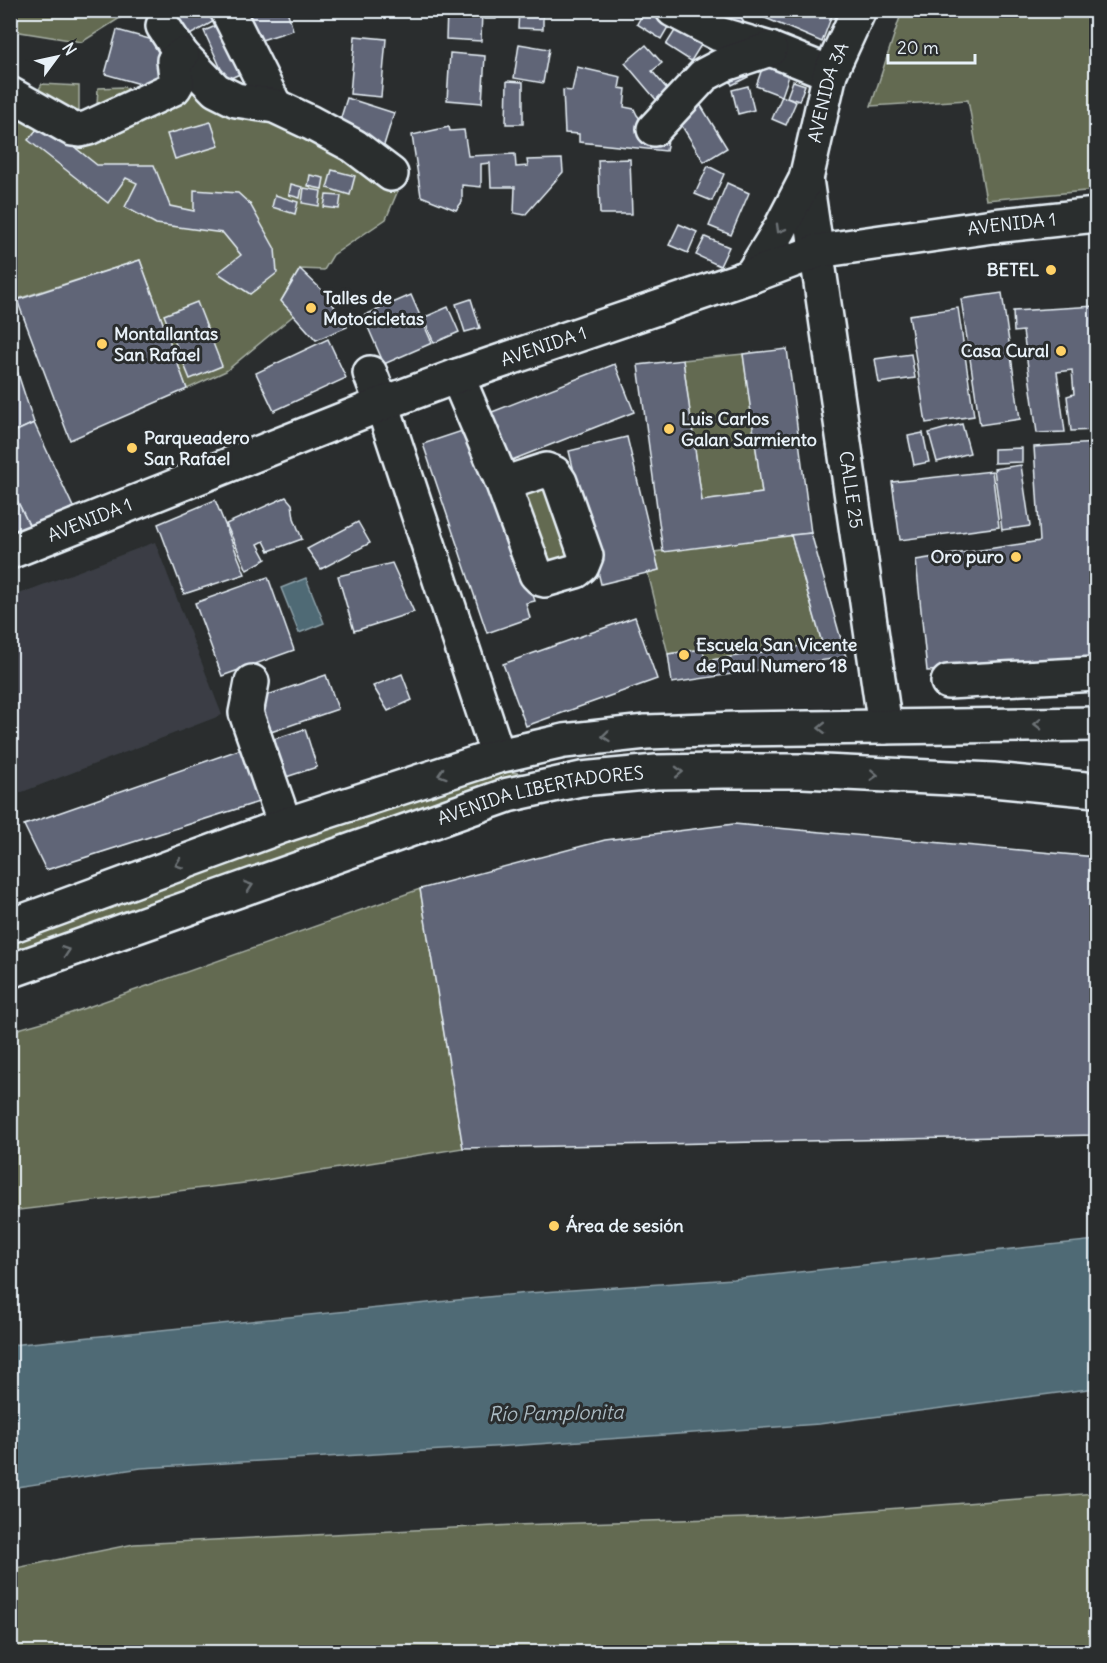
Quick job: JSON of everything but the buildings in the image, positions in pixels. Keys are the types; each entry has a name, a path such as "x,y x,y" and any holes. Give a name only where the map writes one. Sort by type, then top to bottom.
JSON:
{"street":[{"path":"227,10 275,106"},
{"path":"674,10 719,34 770,49 830,73"},
{"name":"AVENIDA 3A","path":"751,276 780,229 806,179 830,73 859,10"},
{"path":"163,26 182,55 216,90 236,100 275,106 311,123 354,146 391,174"},
{"path":"654,129 704,75 725,64 770,49"},
{"path":"10,94 72,129 80,130 174,88 177,83 174,61 182,55"},
{"name":"AVENIDA 3A","path":"806,179 818,251"},
{"name":"AVENIDA 1","path":"10,552 457,376 818,251 993,226 1096,215"},
{"name":"CALLE 25","path":"818,251 885,727"},
{"path":"370,373 498,756"},
{"path":"457,376 503,484"},
{"path":"948,682 1096,674"},
{"path":"252,682 246,713 285,825"},
{"path":"10,926 285,825 498,756 564,741 646,732 1096,724"},
{"name":"AVENIDA LIBERTADORES","path":"10,971 508,795 581,779 656,772 803,771 993,780 1096,790"}],"shaded area":[{"path":"155,542 222,715 17,794 10,776 11,597"}],"green space":[{"path":"136,10 140,16 123,16 82,42 14,31 12,11"},
{"path":"906,11 1096,11 1096,190 986,200 968,100 871,106 900,17"},
{"path":"254,82 399,188 386,219 333,255 324,270 300,269 281,301 294,315 226,371 187,389 140,260 11,301 10,99 26,111 42,84 79,86 79,120 96,122 98,88 124,87 160,101 184,90 232,90"},
{"path":"743,354 762,493 702,501 683,360"},
{"path":"550,481 579,561 546,573 518,492"},
{"path":"791,535 822,643 705,661 702,649 668,654 648,573 659,570 654,552"},
{"path":"495,771 576,778 11,963 10,936"},
{"path":"420,889 463,1148 253,1182 11,1211 11,1031 57,1018"},
{"path":"1096,1493 1096,1652 11,1652 11,1569 134,1544 514,1525 781,1517"}],"water":[{"path":"306,578 324,623 299,633 281,588"},
{"name":"Río Pamplonita","path":"1096,1240 1096,1388 819,1424 509,1446 141,1468 11,1488 11,1345 528,1293 733,1279"}],"place":[{"name":"BETEL","path":"1051,270"},
{"name":"Talles de Motocicletas","path":"311,308"},
{"name":"Montallantas San Rafael","path":"102,344"},
{"name":"Casa Cural","path":"1061,351"},
{"name":"Luis Carlos Galan Sarmiento","path":"669,429"},
{"name":"Parqueadero San Rafael","path":"132,448"},
{"name":"Oro puro","path":"1016,557"},
{"name":"Escuela San Vicente de Paul Numero 18","path":"684,655"},
{"name":"Área de sesión","path":"554,1226"}]}
